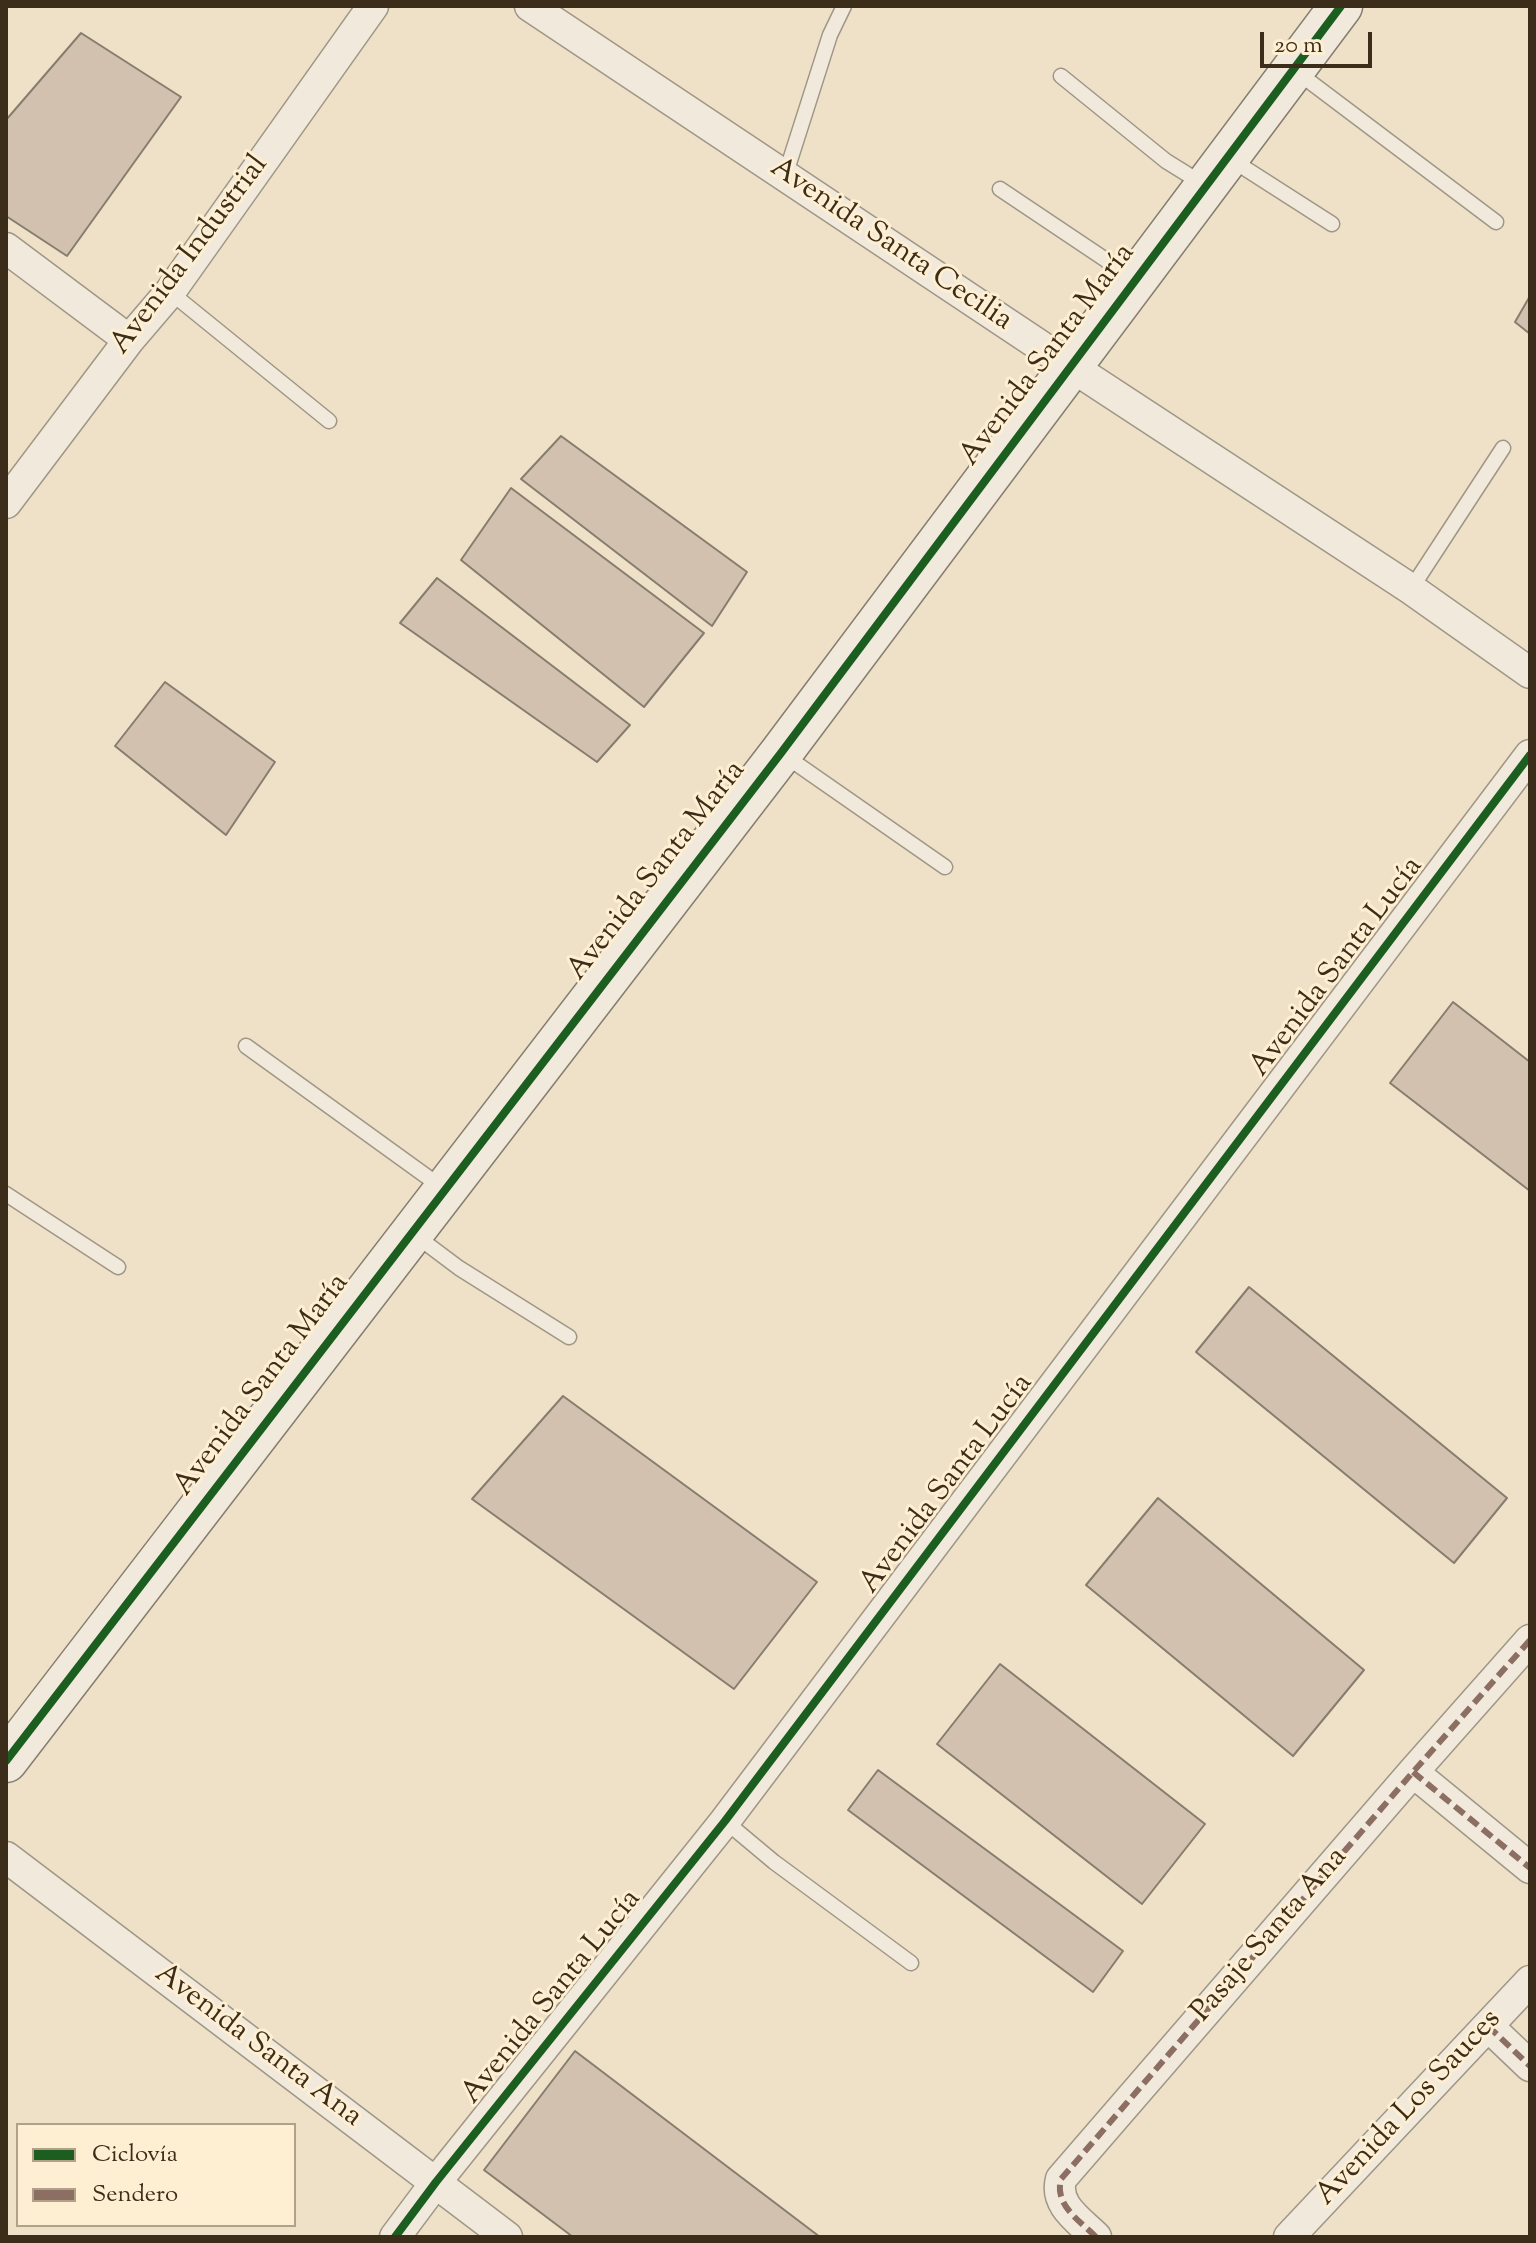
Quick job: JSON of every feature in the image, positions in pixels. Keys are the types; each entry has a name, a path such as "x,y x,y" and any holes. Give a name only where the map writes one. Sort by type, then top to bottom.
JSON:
{"street":[{"name":"Avenida Industrial","path":"6,503 129,340 170,292 373,6"},
{"name":"Avenida Santa Cecilia","path":"530,6 1411,589 1530,673"},
{"name":"Avenida Santa María","path":"6,1761 781,753 1341,6"},
{"path":"8,254 129,340"},
{"name":"Avenida Santa Lucía","path":"395,2237 725,1821 1530,755"},
{"name":"Pasaje Santa Ana","path":"1096,2237 1065,2206 1059,2189 1061,2179 1530,1640"},
{"path":"1413,1772 1530,1868"},
{"name":"Avenida Santa Ana","path":"6,1857 507,2237"},
{"name":"Avenida Los Sauces","path":"1289,2237 1530,1981"},
{"path":"1488,2026 1530,2066"}],"lane":[{"path":"785,176 830,35 844,6"},
{"path":"1294,69 1496,222"},
{"path":"1061,76 1166,161 1217,172 1332,224"},
{"path":"1000,189 1134,282"},
{"path":"170,292 329,421"},
{"path":"1411,589 1503,448"},
{"path":"781,753 945,867"},
{"path":"246,1046 444,1189"},
{"path":"6,1194 118,1267"},
{"path":"412,1232 459,1268 569,1337"},
{"path":"725,1821 774,1862 911,1963"}],"building":[{"path":"81,33 181,97 67,256 6,216 6,120"},
{"path":"1530,296 1530,334 1515,322"},
{"path":"561,436 747,572 712,626 521,479"},
{"path":"511,488 704,633 644,707 461,560"},
{"path":"437,578 630,725 597,762 400,623"},
{"path":"165,682 275,762 226,835 115,746"},
{"path":"1453,1002 1530,1062 1530,1191 1390,1083"},
{"path":"1249,1287 1507,1498 1454,1563 1196,1352"},
{"path":"563,1396 817,1582 734,1689 472,1499"},
{"path":"1158,1498 1364,1670 1293,1756 1086,1585"},
{"path":"1000,1664 1205,1824 1142,1904 937,1744"},
{"path":"878,1770 1123,1951 1093,1992 848,1810"},
{"path":"575,2051 820,2237 573,2237 484,2170"}],"marked path":[{"path":"1096,2237 1065,2204 1061,2197 1061,2179 1530,1640"},
{"path":"1413,1772 1530,1868"},
{"path":"1488,2026 1530,2066"}],"cycle path":[{"path":"6,1761 781,753 1341,6"},
{"path":"395,2237 725,1821 1530,755"}]}
